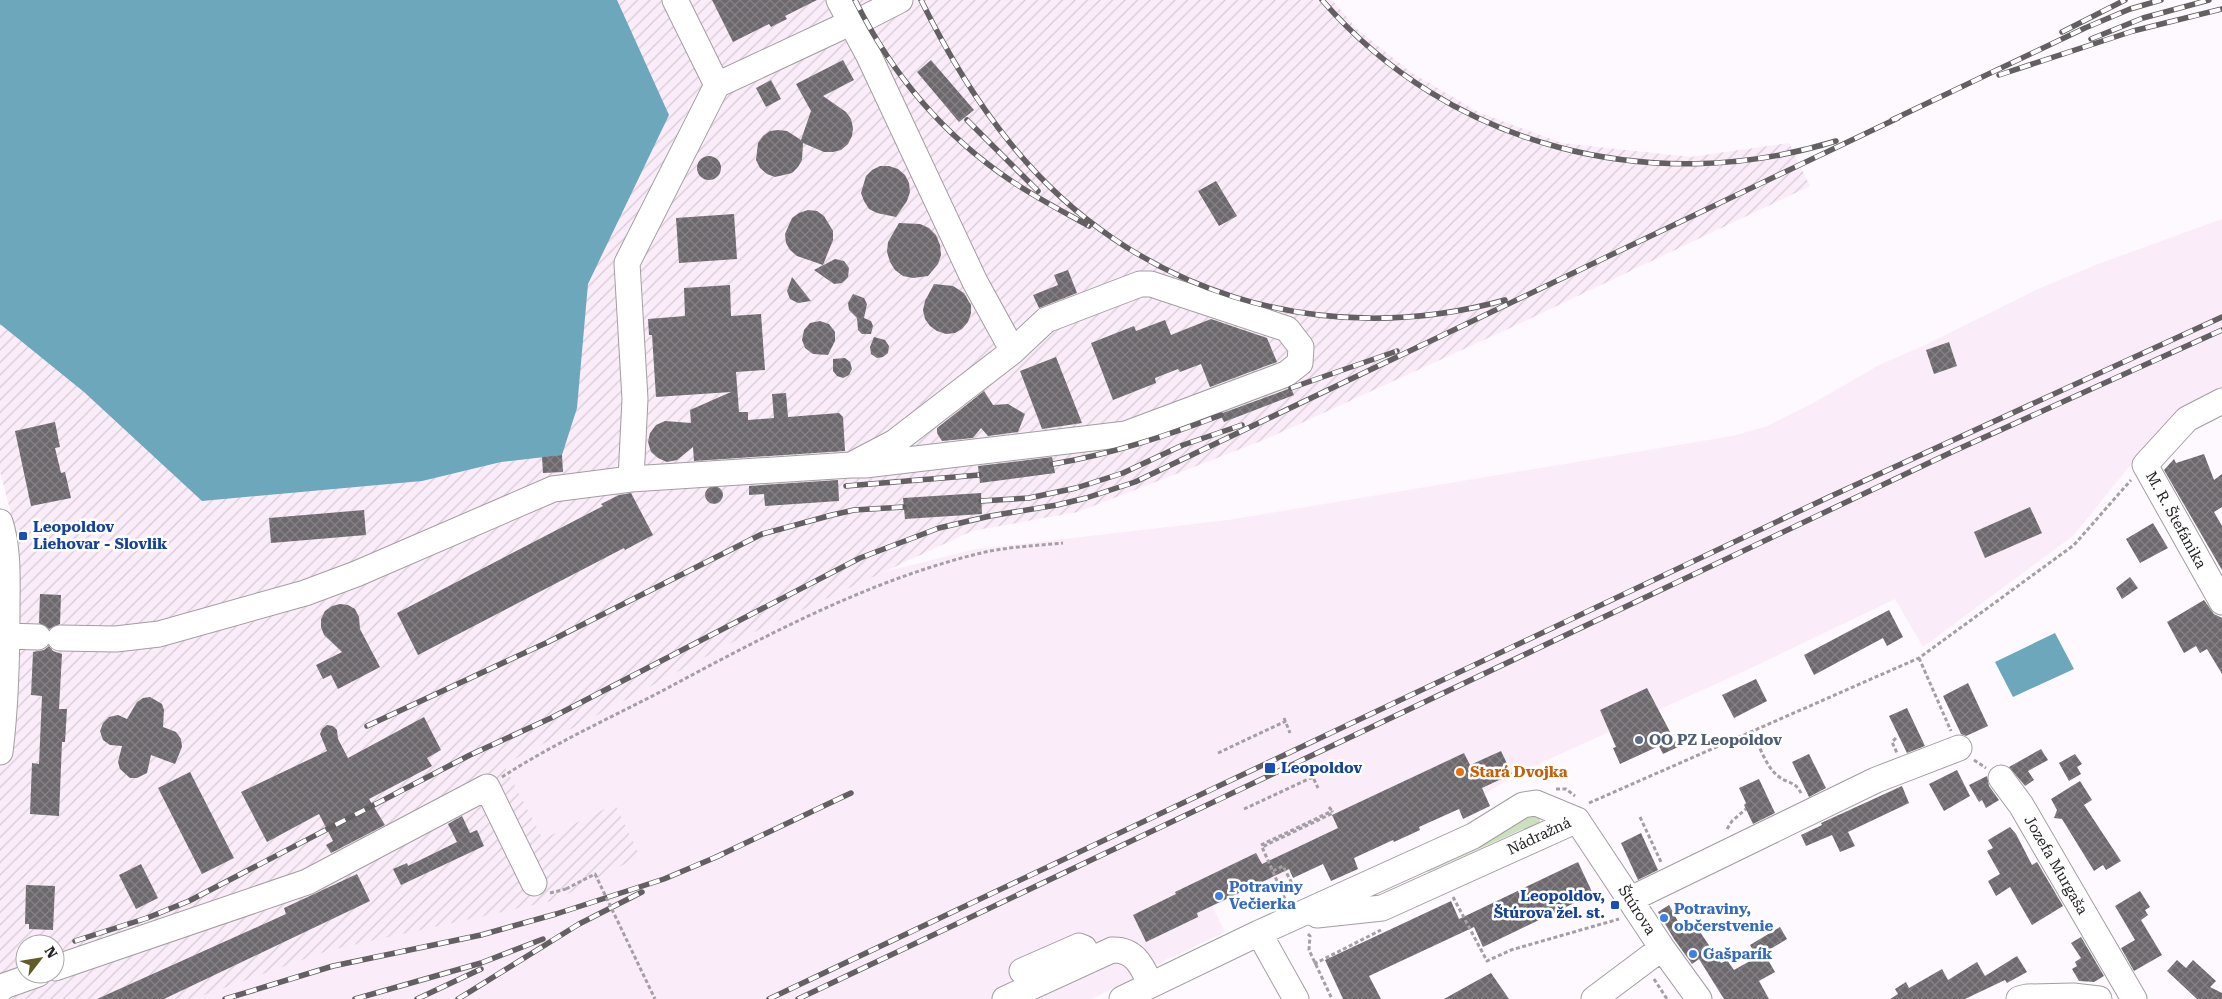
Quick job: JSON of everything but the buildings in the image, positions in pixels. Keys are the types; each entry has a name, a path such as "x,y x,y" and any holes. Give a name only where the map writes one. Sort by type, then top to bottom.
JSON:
{"street":[{"path":"675,0 717,85"},
{"path":"839,0 868,54 975,282 1013,350"},
{"path":"631,479 635,399 627,263 717,85 850,23 859,21 900,0"},
{"path":"7,636 116,639 168,632 305,593 356,574 553,489 631,479 866,465 1126,434 1286,374 1300,363 1301,347 1287,329 1151,284 1140,284 1046,320 1013,350 895,442 851,465"},
{"path":"2145,465 2187,419 2222,401"},
{"name":"M. R. Štefánika","path":"2145,465 2222,602"},
{"path":"0,522 4,533 7,570 6,684 0,752"},
{"path":"1630,908 1670,880 1876,780 1959,748"},
{"name":"Jozefa Murgaša","path":"2001,778 2022,805 2134,999"},
{"path":"65,965 308,882 487,787 534,883"},
{"name":"Nádražná","path":"1122,999 1259,933 1293,913 1473,836 1523,805 1536,803 1577,820"},
{"name":"Štúrova","path":"1577,820 1630,908 1699,999"},
{"name":"Nádražná","path":"1293,913 1321,914 1382,908 1577,820"},
{"path":"1259,933 1296,999"},
{"path":"1022,971 1079,946 1084,948 1090,960"},
{"path":"1594,999 1662,948"},
{"path":"1005,999 1107,952 1122,949 1132,954 1138,961 1151,985"},
{"path":"0,990 4,986 15,982"},
{"path":"2020,999 2027,997 2073,996 2099,999"}],"path":[{"path":"1577,820 1586,805 1919,658 2074,545 2145,465"},
{"path":"487,787 521,765 571,737 763,637 811,615 893,582 973,555 995,550 1063,543"},
{"path":"1919,658 1959,748 2001,778"},
{"path":"1218,753 1285,720 1290,733"},
{"path":"1752,732 1769,764 1778,776 1800,784 1811,812"},
{"path":"1244,809 1312,775 1318,788"},
{"path":"1329,807 1332,812"},
{"path":"1261,845 1332,812"},
{"path":"1332,812 1333,814 1262,847 1293,913 1310,936 1309,950 1332,999"},
{"path":"1640,817 1654,852 1670,880"},
{"path":"1273,871 1283,866 1299,898"},
{"path":"566,889 594,874 655,999"},
{"path":"1453,896 1487,961 1510,950 1630,908"},
{"path":"1314,964 1389,926"},
{"path":"1654,979 1667,999"}],"shaded area":[{"path":"0,0 1332,0 1358,30 1412,73 1480,113 1562,143 1690,157 1789,143 1810,186 1508,329 1266,439 1078,512 972,531 737,640 504,765 543,839 615,804 640,856 556,900 330,950 193,999 0,999 0,557 20,549 0,471"},
{"path":"2222,219 2222,394 2159,430 2073,536 1923,647 1895,599 1749,669 1527,769 1459,809 1212,906 1225,932 1153,966 1138,977 1091,999 193,999 330,950 640,856 615,804 543,839 504,765 737,640 880,573 976,549 1228,520 1732,436 1765,427 1813,403 1881,364 1923,346 2038,289 2098,264"}],"green space":[{"path":"1538,815 1540,820 1539,827 1525,832 1523,829 1428,872 1425,866 1512,817"}],"water":[{"path":"0,0 617,0 669,115 588,284 577,408 562,455 501,462 422,481 202,501 84,392 0,324"},
{"path":"2055,633 2074,669 2013,697 1995,662"}],"railway":[{"path":"855,0 869,27 902,77 920,100 962,143 1010,180 1089,226"},
{"path":"921,0 962,75 985,110 1011,144 1059,196 1113,238 1172,272 1234,297 1300,312 1367,318 1436,314 1505,300"},
{"path":"1322,0 1373,51 1430,92 1492,124 1558,147 1626,160 1696,164 1766,157 1836,141"},
{"path":"2062,32 2125,0"},
{"path":"1892,120 2085,28 2130,9 2161,0"},
{"path":"2091,39 2143,18 2209,0"},
{"path":"1999,75 2133,31 2222,9"},
{"path":"75,941 147,918 189,901 470,755 551,718 860,558 939,528 990,516 1057,505 1135,482 1898,118"},
{"path":"967,120 1038,191"},
{"path":"769,999 1829,497 2222,317"},
{"path":"798,999 1954,451 2222,330"},
{"path":"1291,388 1397,351"},
{"path":"1053,464 1138,444 1221,415"},
{"path":"981,501 1029,498 1076,488 1123,473 1183,445 1242,425"},
{"path":"846,486 979,475"},
{"path":"367,726 548,642 762,534 854,510 904,507"},
{"path":"714,858 851,793"},
{"path":"225,999 333,966 481,935 556,914 664,879 721,855"},
{"path":"458,999 579,924 642,892"},
{"path":"355,999 481,963 543,939"},
{"path":"417,999 481,969"}],"place":[{"name":"Leopoldov Liehovar - Slovlik","path":"23,536"},
{"name":"OO PZ Leopoldov","path":"1639,740"},
{"name":"Leopoldov","path":"1270,768"},
{"name":"Stará Dvojka","path":"1460,772"},
{"name":"Potraviny Večierka","path":"1219,896"},
{"name":"Leopoldov, Štúrova žel. st.","path":"1615,905"},
{"name":"Potraviny, občerstvenie","path":"1664,918"},
{"name":"Gašparík","path":"1693,954"}]}
